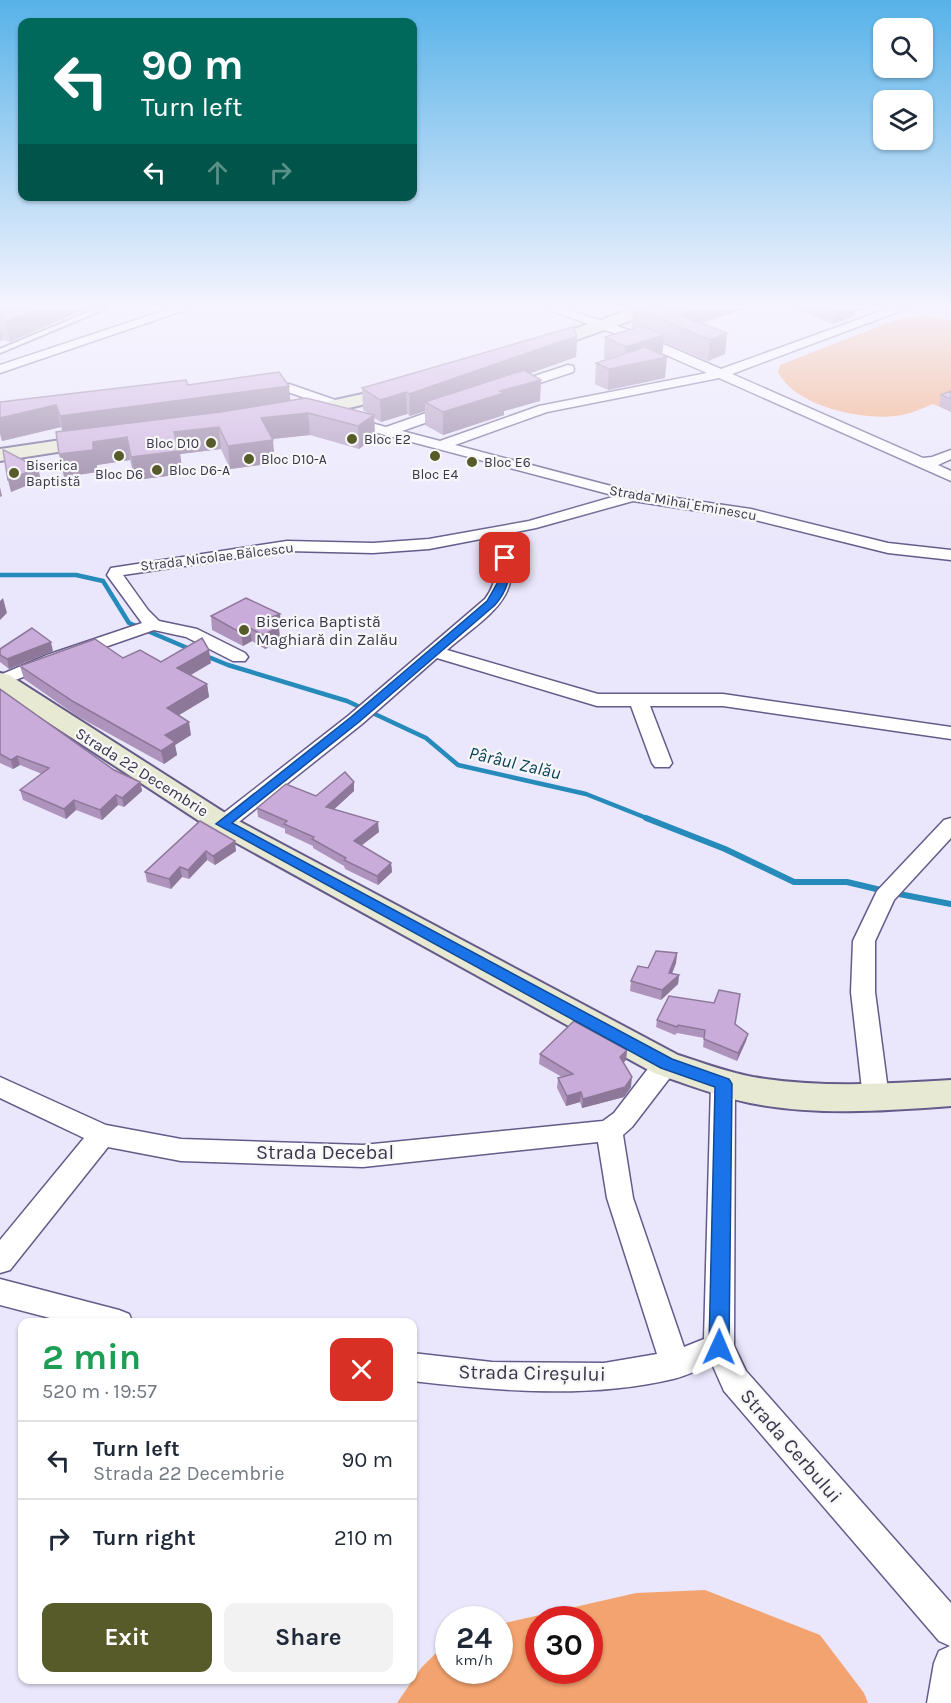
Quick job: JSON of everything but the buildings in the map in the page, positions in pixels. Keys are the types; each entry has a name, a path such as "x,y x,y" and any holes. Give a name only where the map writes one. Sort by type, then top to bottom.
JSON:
{"main road":[{"path":"281,417 339,406 411,388"},
{"path":"0,454 111,439"},
{"name":"Strada 22 Decembrie","path":"1,680 110,753 223,824 666,1064 723,1084 769,1093 876,1098 951,1093"}],"street":[{"path":"500,392 513,387"},
{"path":"438,446 544,409 652,387"},
{"path":"751,387 951,477"},
{"path":"244,390 289,388 339,406"},
{"path":"387,431 466,404"},
{"name":"Strada Mihai Eminescu","path":"313,411 633,496 751,514 888,548 951,555"},
{"path":"921,462 935,461 951,454"},
{"name":"Strada Nicolae Bălcescu","path":"153,625 142,614 115,575 117,571 287,546 429,544 531,525 633,496"},
{"path":"223,824 355,720 491,603 499,593 504,580 505,558 492,534"},
{"path":"1,680 122,634 153,625 191,633 239,657"},
{"path":"434,652 576,696 597,700 723,700 951,733"},
{"path":"639,701 662,763"},
{"path":"876,1098 863,992 864,941 885,896 951,825"},
{"path":"666,1064 623,1120 609,1131 620,1198 675,1365"},
{"name":"Strada Cerbului","path":"723,1084 719,1347 735,1381 951,1629"},
{"name":"Strada Decebal","path":"0,1087 102,1135 182,1150 363,1156 609,1131"},
{"path":"0,1261 102,1135"},
{"path":"0,1292 100,1318"},
{"name":"Strada Cireșului","path":"417,1368 492,1376 604,1377 675,1365 719,1347"},
{"path":"945,1703 951,1663"}],"shaded area":[{"path":"791,387 951,387 951,412 933,404 914,412 887,417 851,414 815,403"},
{"path":"705,1590 820,1635 864,1693 868,1703 397,1703 410,1684 417,1684 417,1674 435,1654 435,1684 513,1684 513,1621 525,1618 525,1684 603,1684 603,1606 579,1606 636,1593"}],"waterway":[{"name":"Pârâul Zalău","path":"0,575 76,575 103,581 129,623 192,650"},
{"name":"Pârâul Zalău","path":"206,656 228,665 347,701 426,738 458,765 586,794 649,819"},
{"name":"Pârâul Zalău","path":"646,818 725,849 794,882 847,882 885,891"},
{"name":"Pârâul Zalău","path":"894,893 951,904"}],"place":[{"name":"Bloc E2","path":"352,439"},
{"name":"Bloc D10","path":"211,443"},
{"name":"Bloc D6","path":"119,456"},
{"name":"Bloc E4","path":"435,456"},
{"name":"Bloc D10-A","path":"249,459"},
{"name":"Bloc E6","path":"472,462"},
{"name":"Bloc D6-A","path":"157,470"},
{"name":"Biserica Baptistă","path":"14,473"},
{"name":"Biserica Baptistă Maghiară din Zalău","path":"244,630"}],"route":[{"path":"505,558 504,580 499,593 491,603 355,720 223,824 666,1064 723,1084 719,1347"}]}
